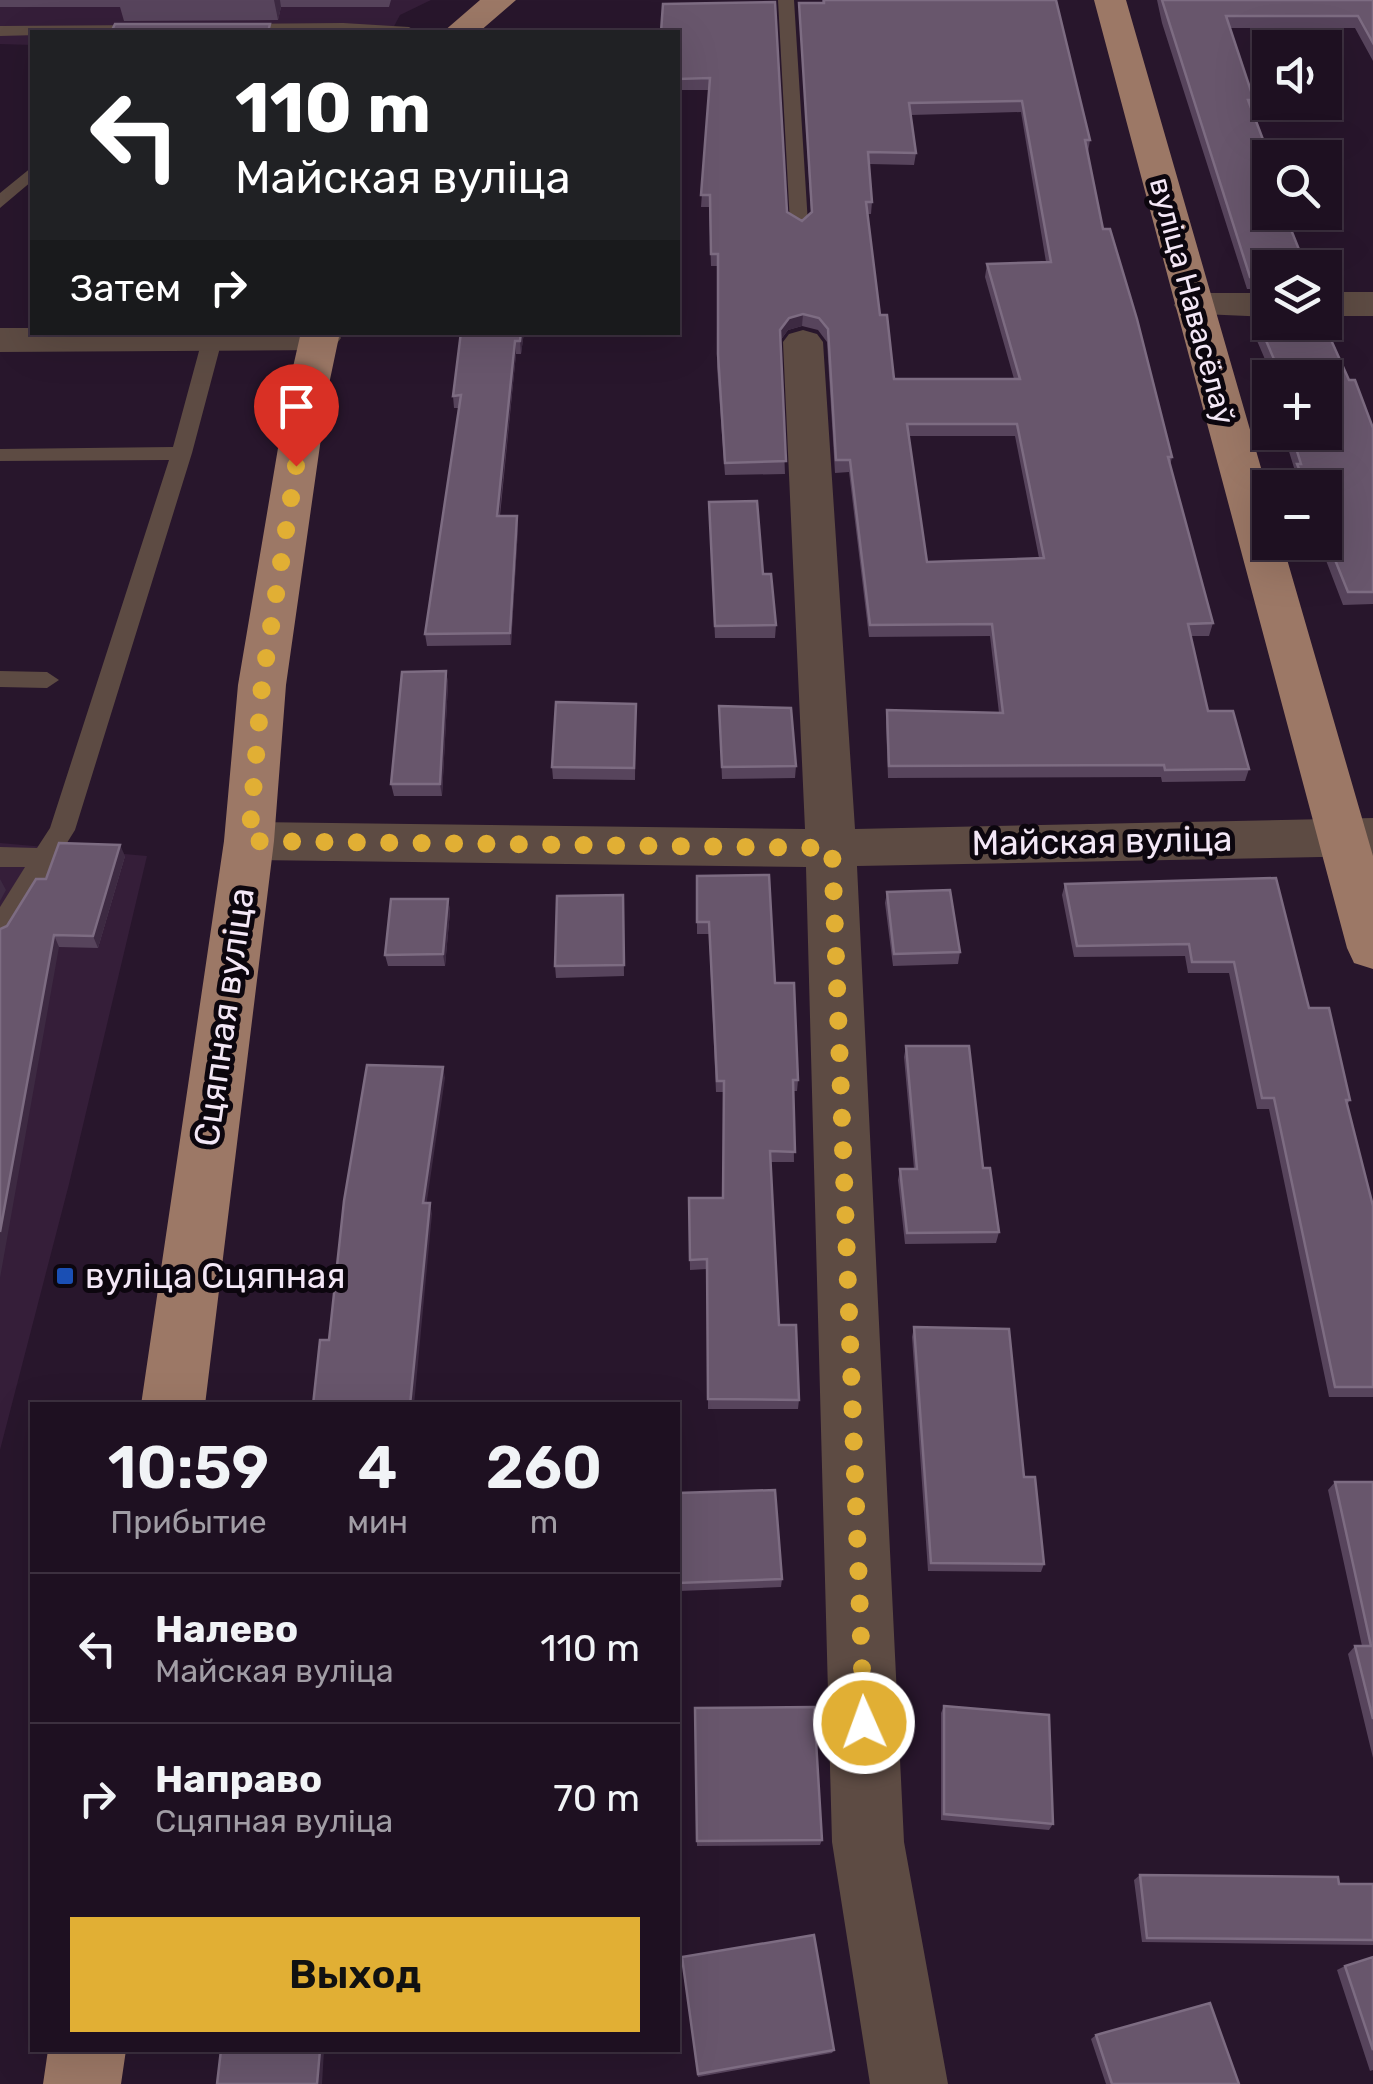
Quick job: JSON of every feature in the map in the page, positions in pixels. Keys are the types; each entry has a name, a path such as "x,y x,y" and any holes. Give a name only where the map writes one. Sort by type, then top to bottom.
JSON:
{"main road":[{"path":"462,30 500,0"},
{"name":"вуліца Навасёлаў","path":"1110,0 1193,305 1357,836 1373,948"},
{"name":"Сцяпная вуліца","path":"172,1402 249,841 262,685 308,389 321,335"},
{"path":"82,2084 87,2052"}],"street":[{"path":"1193,305 1252,304"},
{"path":"1342,304 1373,304"},
{"path":"0,340 212,340 321,335"},
{"path":"803,342 832,848 868,1842 909,2084"},
{"name":"Майская вуліца","path":"249,841 832,848 1357,836"}],"lane":[{"path":"786,0 799,224"},
{"path":"210,29 376,30"},
{"path":"0,31 30,31"},
{"path":"0,203 30,174"},
{"path":"0,930 62,830 182,453 212,340"},
{"path":"0,455 182,453"},
{"path":"0,679 47,680"},
{"path":"0,857 44,858"}],"shaded area":[{"path":"0,0 431,0 400,15 392,30 30,30 30,45 0,44"},
{"path":"0,843 147,856 69,1184 0,1450"}],"building":[{"path":"1056,0 1090,140 1085,140 1103,229 1110,229 1137,319 1172,457 1168,457 1213,623 1188,624 1208,711 1233,711 1249,769 1165,770 1164,765 889,766 887,710 1003,713 992,624 870,625 850,460 836,460 828,329 819,318 803,314 789,318 780,330 786,461 725,463 718,354 718,254 711,254 710,195 701,195 710,78 680,79 680,30 661,30 663,4 775,2 787,212 802,221 812,212 799,3","holes":["1022,101 1051,262 987,264 1020,379 894,379 887,315 880,315 866,202 872,202 868,152 916,153 909,103","907,424 1017,424 1044,558 927,562"]},
{"path":"1162,0 1373,0 1373,43 1358,16 1226,16 1252,94 1252,100 1248,100 1252,120 1256,120 1263,140 1252,140 1252,230 1291,230 1299,250 1252,250 1250,277"},
{"path":"115,24 270,24 268,30 112,30"},
{"path":"461,335 521,335 520,341 515,341 497,516 517,516 510,633 425,634 461,395 453,396"},
{"path":"1266,340 1331,340 1340,360 1274,360"},
{"path":"1342,364 1349,380 1355,380 1373,428 1373,592 1348,592 1335,560 1342,560 1342,470 1300,470 1297,464 1301,464 1297,450 1342,450"},
{"path":"757,501 763,574 771,574 776,625 715,626 709,502"},
{"path":"446,671 440,784 391,784 402,672"},
{"path":"556,702 636,704 634,768 552,767"},
{"path":"719,706 791,708 796,766 722,767"},
{"path":"59,843 120,845 93,936 54,935 0,1232 0,929 7,926 36,879 46,879"},
{"path":"769,875 775,983 794,983 798,1080 793,1080 795,1152 770,1151 779,1325 796,1325 799,1400 708,1399 707,1259 690,1260 689,1198 723,1198 724,1081 717,1081 709,922 697,922 697,876"},
{"path":"1276,878 1309,1008 1329,1008 1350,1100 1346,1100 1373,1206 1373,1387 1335,1387 1274,1098 1262,1098 1234,962 1192,962 1189,944 1077,946 1065,884"},
{"path":"950,890 960,952 894,954 887,892"},
{"path":"623,895 624,965 555,966 557,896"},
{"path":"391,899 448,899 443,954 385,955"},
{"path":"906,1046 969,1046 983,1168 990,1168 999,1232 907,1233 900,1169 917,1169"},
{"path":"367,1065 443,1067 423,1203 430,1203 410,1402 313,1402 320,1340 329,1340 344,1201"},
{"path":"914,1327 1009,1329 1024,1477 1035,1477 1044,1564 931,1563"},
{"path":"1335,1482 1373,1482 1373,1719 1355,1646 1371,1646"},
{"path":"775,1490 782,1579 680,1583 680,1493"},
{"path":"944,1706 1049,1715 1053,1824 944,1814"},
{"path":"814,1707 822,1840 697,1841 695,1708"},
{"path":"1140,1875 1338,1877 1339,1884 1373,1884 1373,1940 1147,1938"},
{"path":"814,1935 834,2050 698,2074 682,1957"},
{"path":"1373,1957 1373,2050 1345,1966"},
{"path":"1210,2003 1239,2084 1112,2084 1096,2035"},
{"path":"221,2052 320,2052 317,2084 217,2084"}],"place":[{"name":"вуліца Сцяпная","path":"65,1276"}],"route":[{"path":"296,466 262,685 249,841 832,848 864,1723"}]}
